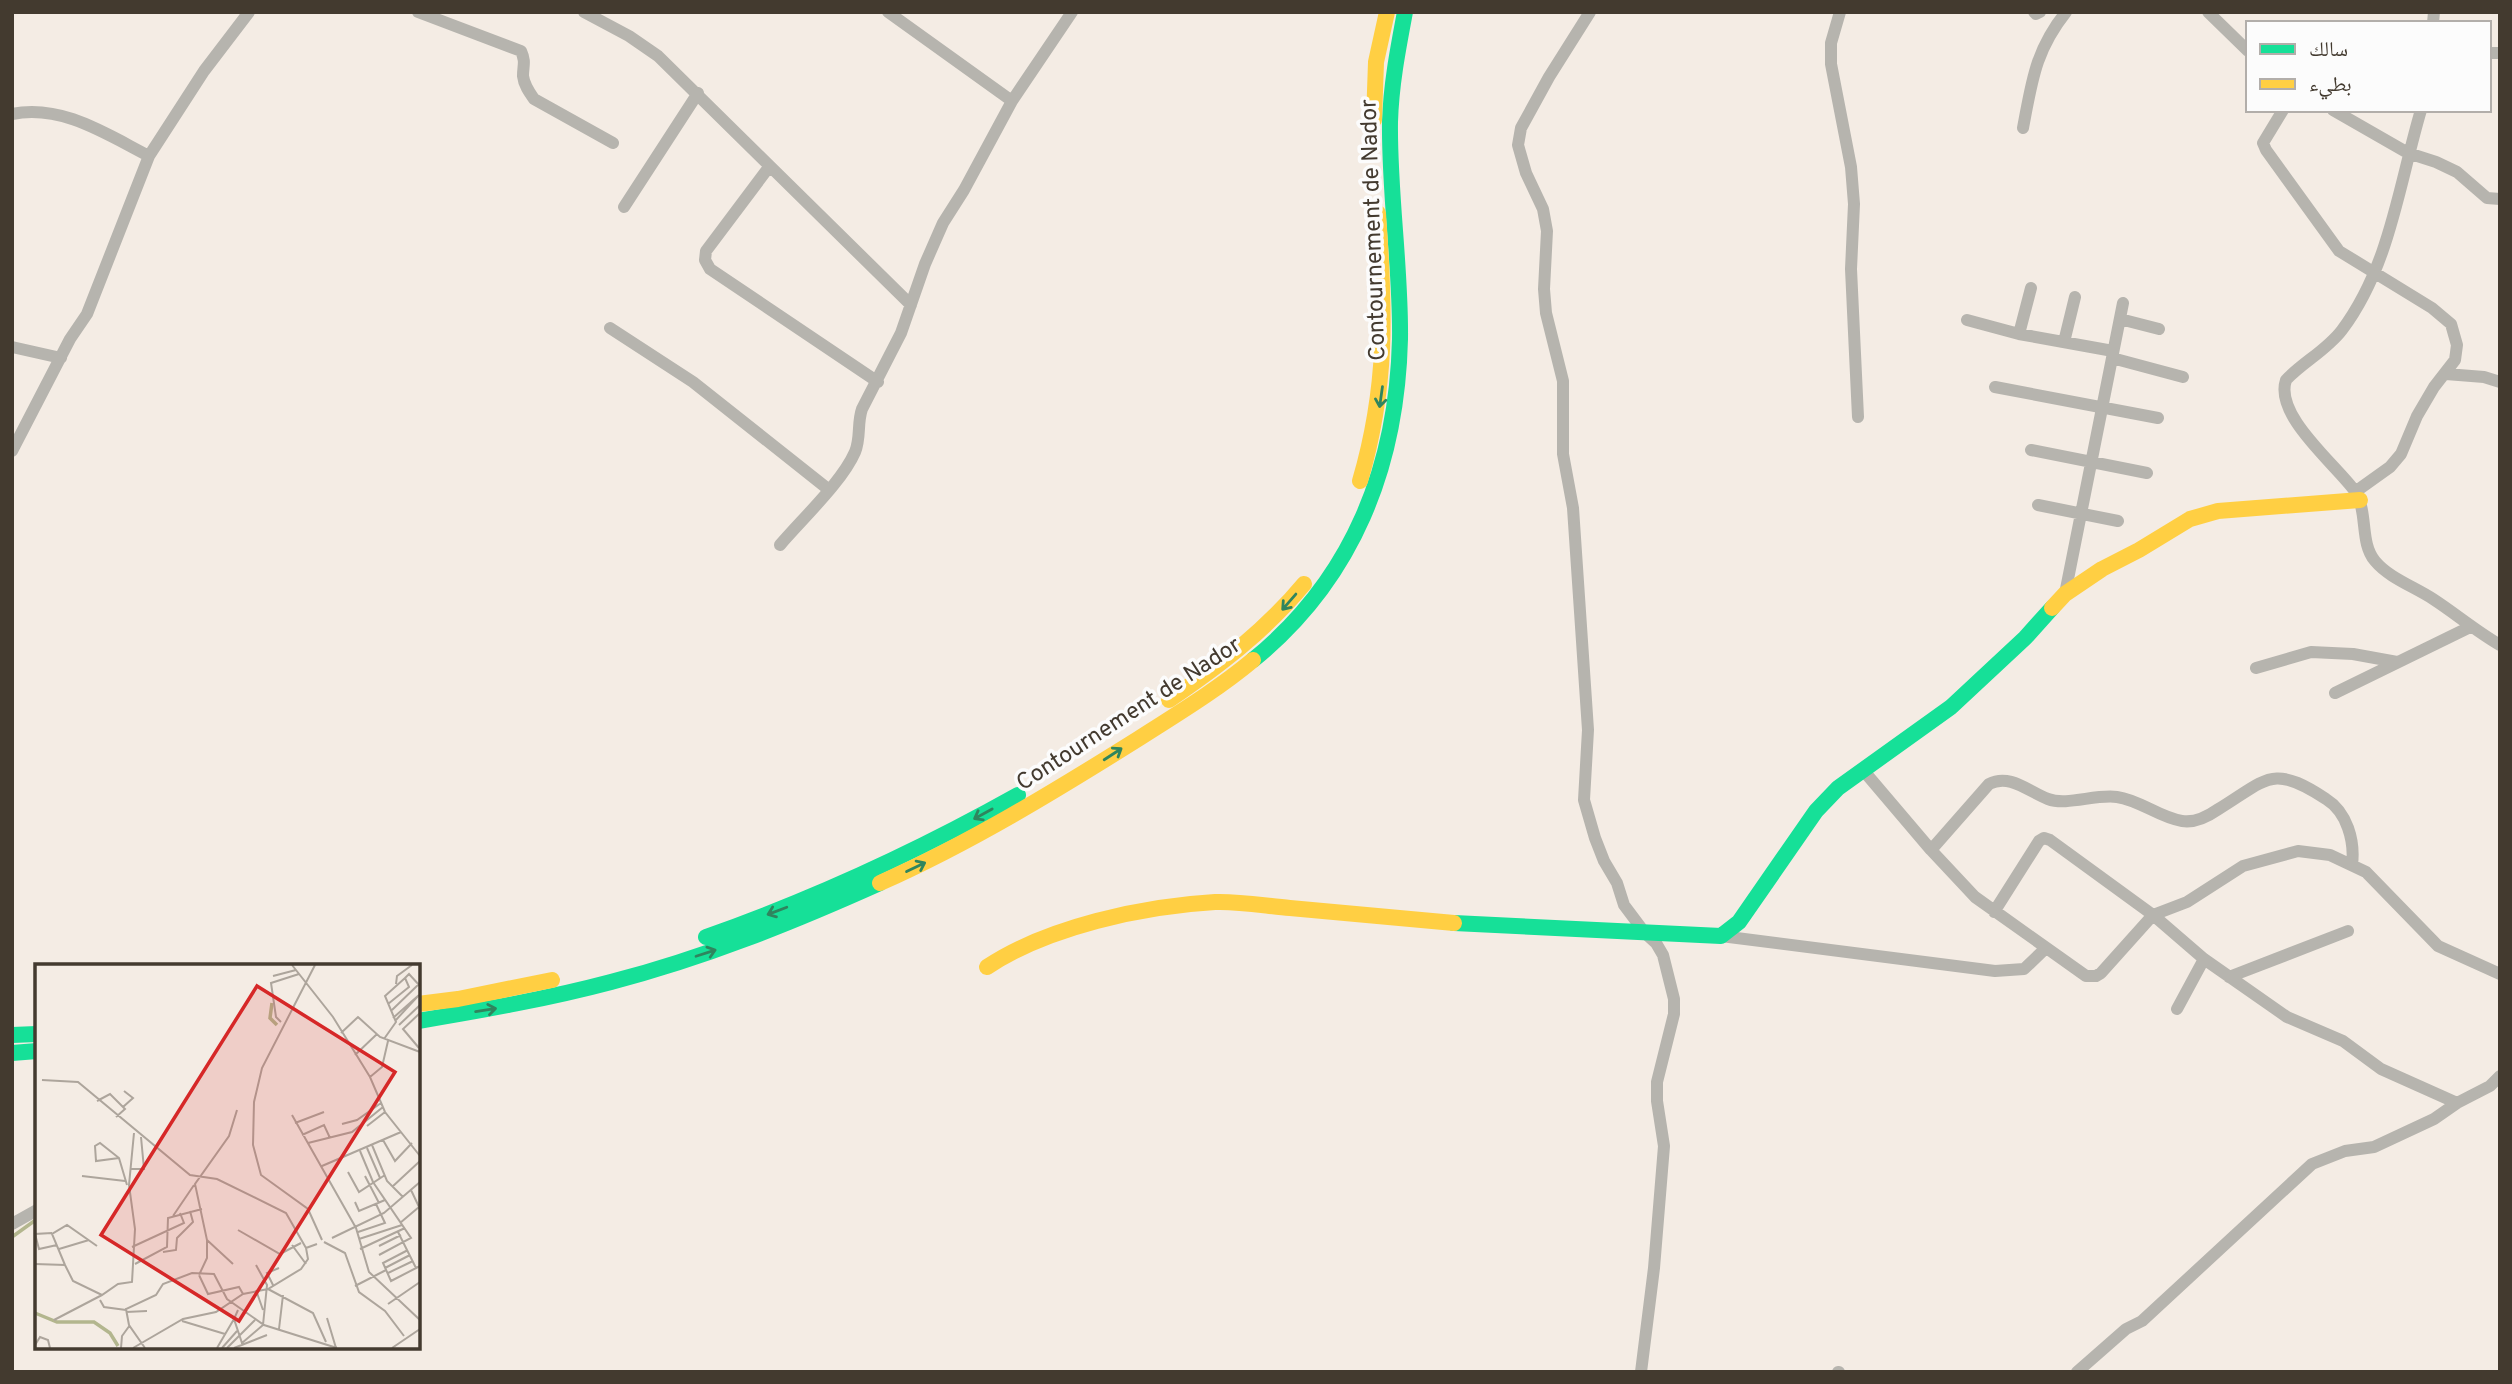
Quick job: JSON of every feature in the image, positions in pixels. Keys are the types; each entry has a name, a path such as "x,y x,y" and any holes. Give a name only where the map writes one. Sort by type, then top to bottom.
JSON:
{"main road":[{"name":"Contournement de Nador","path":"1161,705 1230,657 1275,618 1317,566 1335,538 1355,496 1375,432 1384,365 1384,303 1374,148 1376,62 1387,12"},
{"name":"Contournement de Nador","path":"420,1021 521,1004 637,976 751,939 861,894 968,841 1065,786 1239,673 1289,627 1332,573 1352,537 1365,513 1387,449 1399,382 1401,305 1388,141 1390,89 1405,12"},
{"path":"987,967 1027,945 1072,927 1142,912 1217,902 1450,924 1721,936 1739,922 1766,880 1828,797 1951,707 2025,638 2065,594 2102,569 2139,551 2190,519 2218,511 2357,496"},
{"name":"Contournement de Nador","path":"420,1004 498,992 597,969 686,944 783,909 866,874 960,827 1056,773 1126,728"},
{"path":"12,1035 35,1034"},
{"path":"12,1053 35,1051"}],"street":[{"path":"12,451 96,296 149,156 204,71 248,12"},
{"path":"418,12 521,51 526,62 523,77 534,99 613,143"},
{"path":"584,12 659,55 911,305"},
{"path":"888,12 1012,101"},
{"path":"780,545 854,454 858,445 859,418 901,333 943,223 1012,101 1072,12"},
{"path":"1590,12 1542,89 1521,128 1518,145 1525,173 1543,209 1548,231 1544,289 1546,313 1563,381 1563,454 1573,508 1580,590 1582,668 1588,730 1584,800 1600,850 1617,883 1624,905 1663,955 1674,999 1674,1014 1657,1083 1664,1146 1654,1268 1641,1372"},
{"path":"1840,12 1831,43 1830,64 1851,167 1854,204 1851,269 1858,417"},
{"path":"2034,12 2040,12"},
{"path":"2023,128 2036,63 2050,32 2066,12"},
{"path":"2209,13 2246,49"},
{"path":"624,207 698,93"},
{"path":"12,114 48,112 69,117 91,125 149,156"},
{"path":"2282,112 2263,143 2336,247 2351,260 2374,271 2432,308 2451,324 2457,345 2455,360 2434,387 2417,416 2401,454 2357,496"},
{"path":"2336,112 2408,153 2457,172 2487,198 2500,199"},
{"path":"2420,112 2408,153 2399,200 2360,302 2341,331 2326,347 2294,372 2284,386 2286,405 2293,419 2357,496 2367,542 2376,562 2500,645"},
{"path":"769,167 706,251 705,260 710,269 878,382"},
{"path":"2019,334 2031,288"},
{"path":"2064,342 2076,297"},
{"path":"2065,594 2123,303"},
{"path":"2120,319 2159,329"},
{"path":"1967,320 2019,334 2064,342 2183,377"},
{"path":"610,328 692,382 828,489"},
{"path":"12,346 61,358"},
{"path":"2446,374 2484,377 2500,382"},
{"path":"1995,387 2158,418"},
{"path":"2031,450 2147,472"},
{"path":"2038,505 2118,521"},
{"path":"2335,693 2470,627"},
{"path":"2256,668 2311,652 2353,654 2398,663"},
{"path":"1863,770 1975,897 2086,976 2096,976 2153,915 2187,902 2243,866 2298,851 2330,855 2366,872 2438,946 2500,974"},
{"path":"1931,850 1989,784 2000,779 2056,801 2119,797 2173,819 2191,821 2207,817 2269,778 2282,777 2294,779 2332,802 2344,817 2351,839 2352,865"},
{"path":"1994,912 2039,841 2044,838 2050,840 2153,915 2204,960 2287,1017 2343,1041 2381,1069 2457,1103"},
{"path":"2229,977 2348,931"},
{"path":"1721,936 1995,971 2024,968 2046,948"},
{"path":"2177,1009 2204,960"},
{"path":"2077,1372 2126,1329 2142,1321 2312,1164 2345,1151 2374,1147 2434,1119 2457,1103 2490,1086 2500,1076"},
{"path":"12,1224 35,1211"}],"waterway":[{"path":"12,1237 35,1220"}],"traffic: fast":[{"path":"1253,660 1288,628 1318,594 1343,556 1363,517 1379,475 1390,431 1400,339 1390,122 1393,81 1405,12"},
{"path":"1454,923 1721,936 1739,922 1816,811 1838,788 1951,707 2025,638 2052,608"},
{"path":"706,937 865,873 1018,795"},
{"path":"420,1021 539,999 680,962 814,912 880,883"},
{"path":"12,1035 35,1034"},
{"path":"12,1053 35,1051"}],"traffic: slow":[{"path":"1374,120 1376,62 1387,12"},
{"path":"1360,481 1376,412 1380,380 1383,316 1378,213"},
{"path":"2052,608 2065,594 2102,569 2190,519 2218,511 2360,500"},
{"path":"1169,700 1241,647 1304,584"},
{"path":"880,883 947,851 1044,797 1182,711 1253,660"},
{"path":"987,967 1011,953 1067,930 1127,914 1187,904 1233,902 1454,923"},
{"path":"420,1004 552,980"}]}
